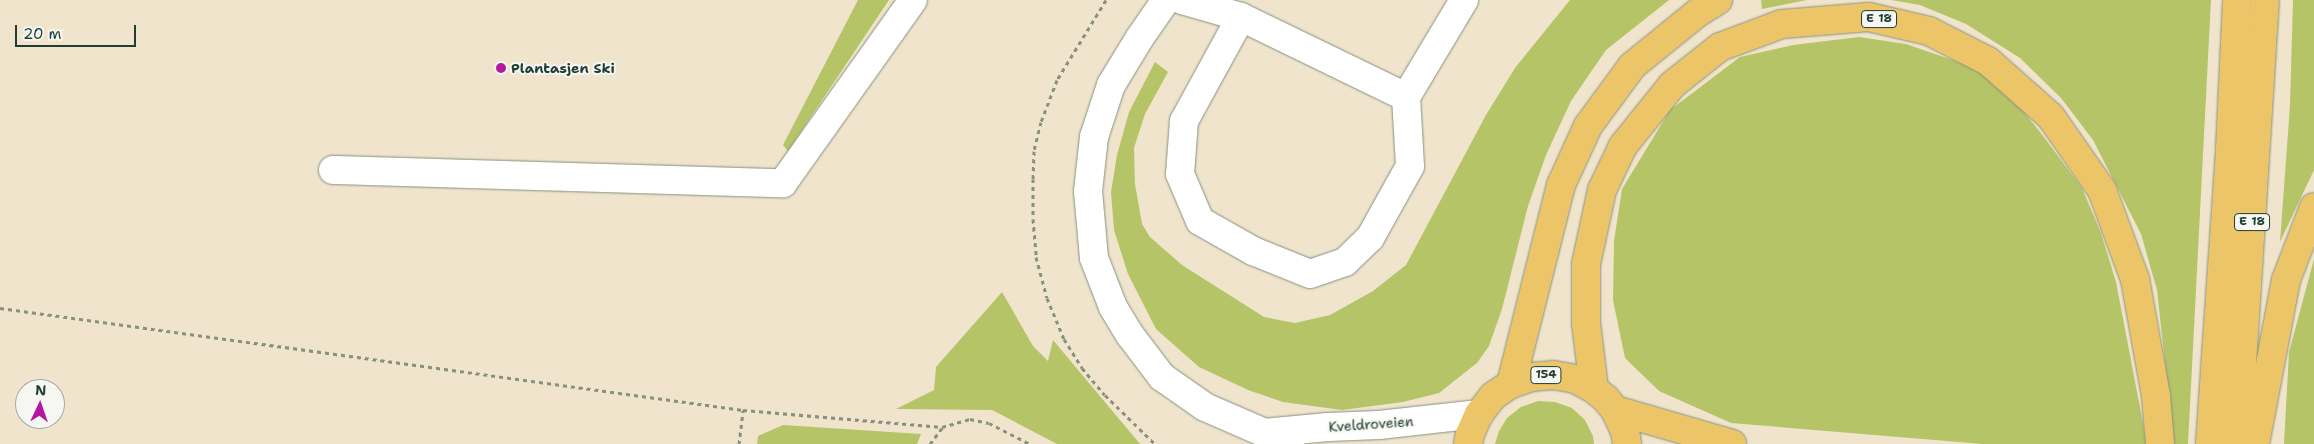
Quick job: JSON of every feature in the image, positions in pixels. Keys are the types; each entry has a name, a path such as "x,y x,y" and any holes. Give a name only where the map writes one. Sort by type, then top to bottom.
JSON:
{"main road":[{"path":"1511,384 1561,185 1588,126 1632,66 1696,14 1718,0"},
{"name":"E 18","path":"2210,444 2230,149 2237,0"},
{"name":"E 18","path":"2237,444 2265,0"},
{"name":"E 18","path":"1594,389 1586,323 1586,264 1602,190 1623,146 1672,85 1720,47 1782,24 1870,17 1929,31 1988,61 2051,117 2102,190 2135,279 2156,396 2160,444"},
{"path":"2256,444 2286,280 2314,207"},
{"name":"154","path":"1468,444 1470,434 1479,414 1493,396 1511,384 1531,376 1553,375 1575,380 1594,389 1615,410 1625,431 1627,444"},
{"name":"154","path":"1615,410 1732,444"}],"street":[{"path":"333,170 783,183 913,0"},
{"name":"Kveldroveien","path":"1166,0 1138,38 1111,85 1094,137 1088,190 1094,258 1113,307 1130,335 1162,377 1205,407 1290,444"},
{"path":"1182,0 1241,17 1406,97"},
{"path":"1241,17 1184,121 1180,174 1200,221 1253,250 1310,274 1345,262 1370,238 1410,166 1406,97 1464,0"},
{"name":"Kveldroveien","path":"1263,433 1328,427 1379,425 1479,414"}],"path":[{"path":"0,308 742,410 942,427 970,419 989,423 1030,444"},
{"path":"739,444 742,410"},
{"path":"930,444 942,427"}],"green space":[{"path":"858,0 889,0 788,151 783,145"},
{"path":"1570,0 1669,0 1606,50 1571,101 1546,155 1528,206 1502,309 1489,346 1477,363 1439,393 1403,402 1342,410 1283,402 1248,390 1199,367 1156,329 1128,274 1114,230 1111,192 1117,155 1129,112 1155,62 1168,72 1145,114 1134,148 1135,184 1142,224 1150,237 1182,265 1264,317 1295,323 1330,315 1373,291 1406,265 1486,115 1515,68"},
{"path":"1761,0 1807,0 1762,9"},
{"path":"1891,0 2211,0 2188,444 2174,444 2157,290 2141,234 2093,140 2061,98 2020,58 1966,24 1920,5"},
{"path":"2293,0 2314,0 2314,170 2280,242 2290,105"},
{"path":"1859,37 1906,44 1964,64 2002,85 2082,188 2101,233 2116,282 2147,444 1983,444 1731,423 1659,391 1625,358 1613,300 1614,241 1622,189 1670,110 1740,57 1793,45"},
{"path":"2314,259 2314,444 2284,444 2289,352"},
{"path":"1002,292 1033,346 1048,361 1053,340 1140,444 1057,444 992,410 896,409 934,390 936,367"},
{"path":"1538,401 1555,402 1572,408 1585,420 1593,436 1594,444 1495,444 1499,431 1507,418 1521,407"},
{"path":"783,425 921,434 917,444 757,444 758,436"}],"place":[{"name":"Plantasjen Ski","path":"501,68"}]}
